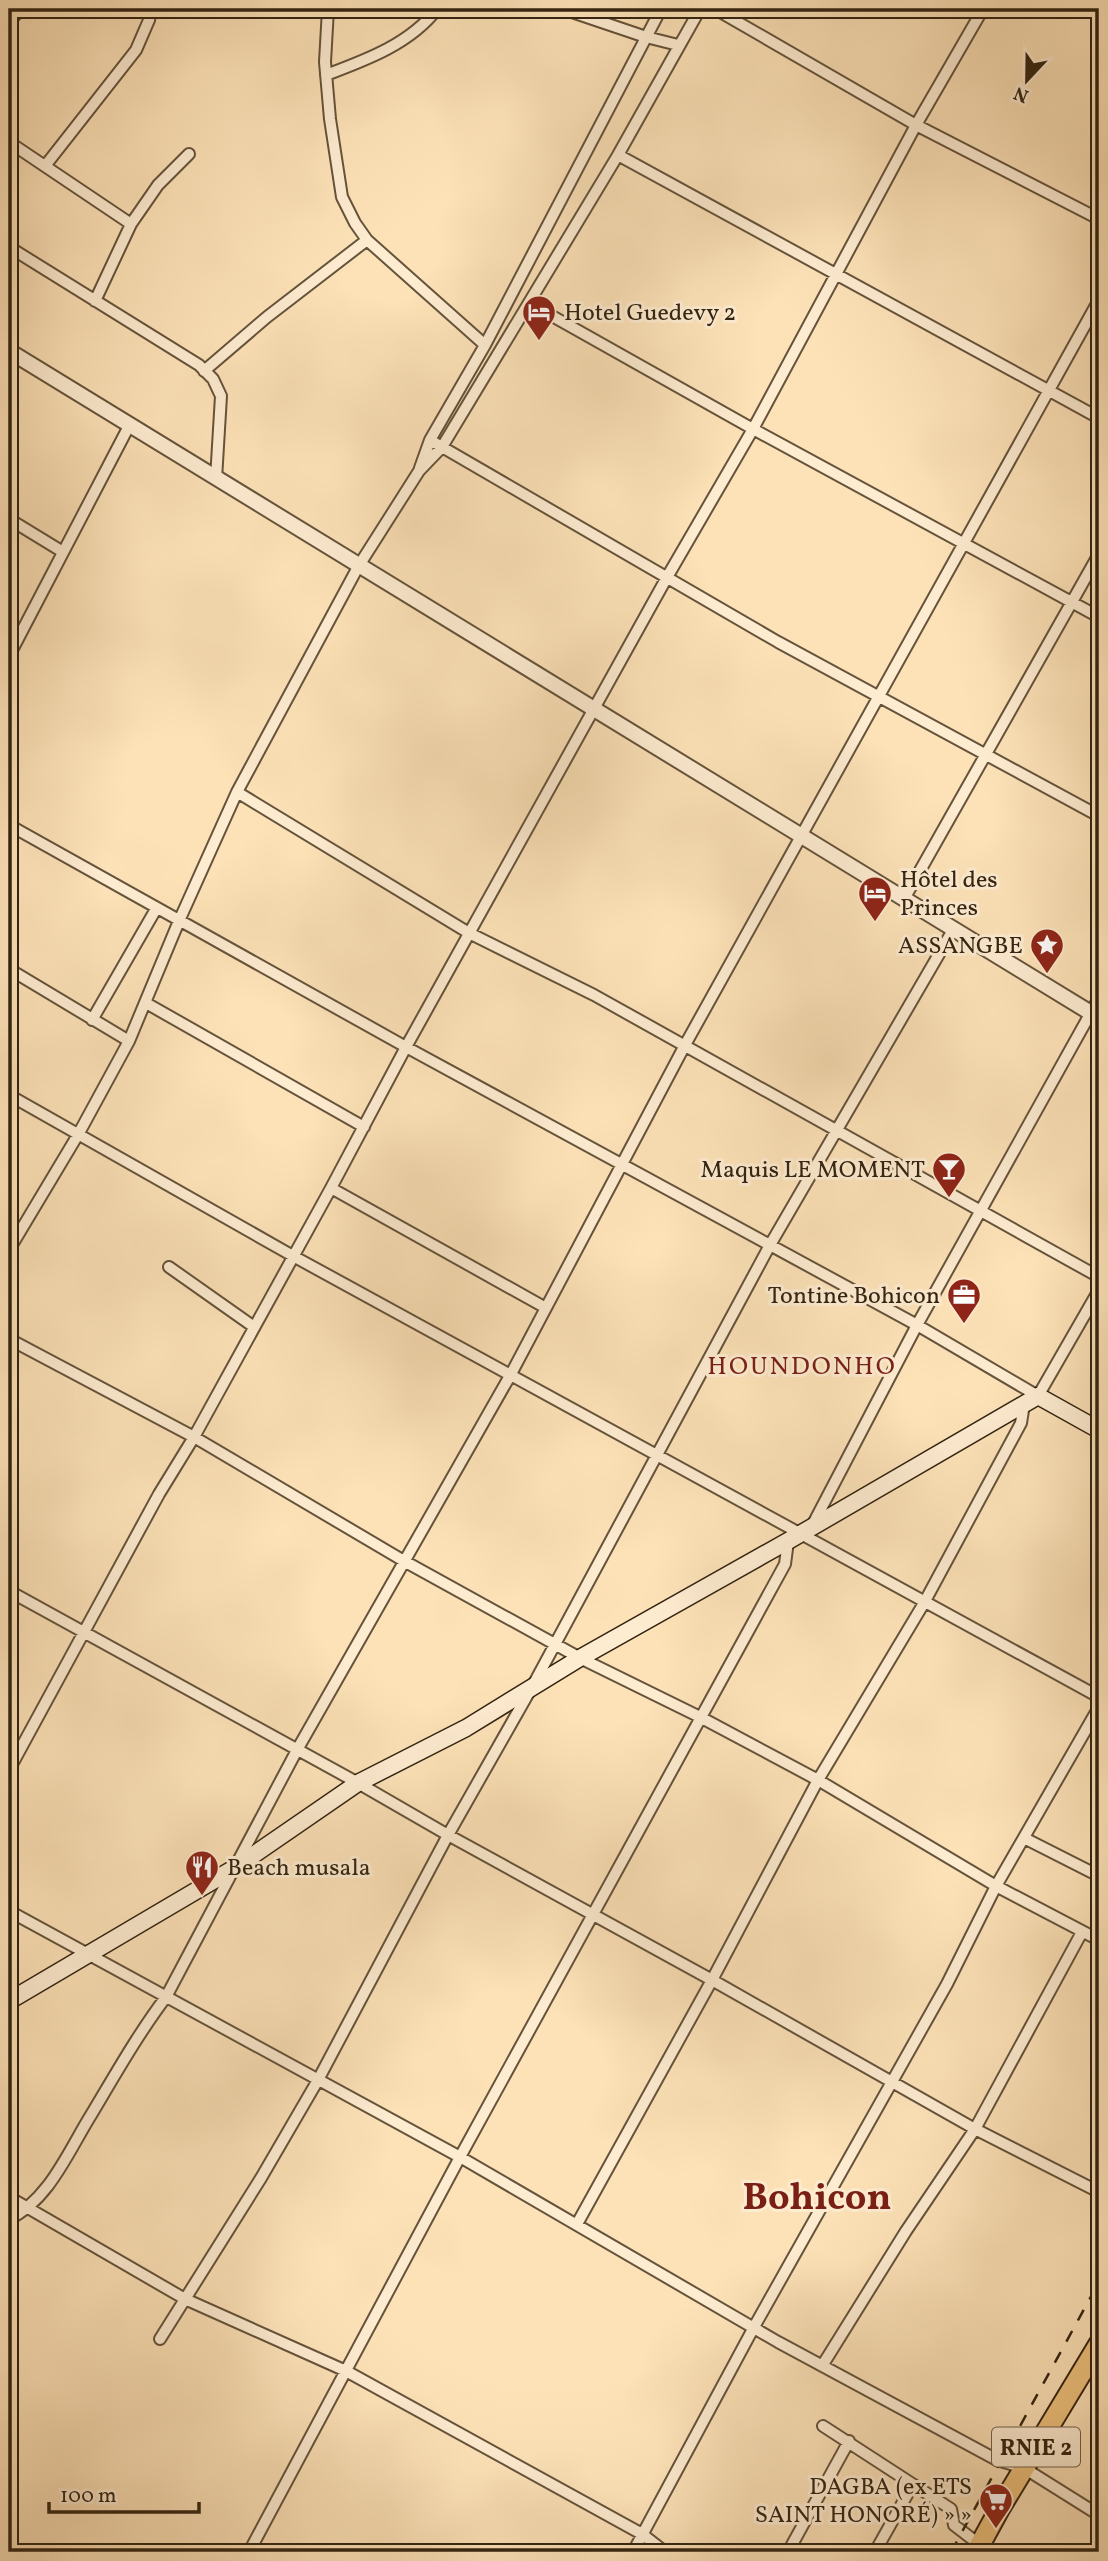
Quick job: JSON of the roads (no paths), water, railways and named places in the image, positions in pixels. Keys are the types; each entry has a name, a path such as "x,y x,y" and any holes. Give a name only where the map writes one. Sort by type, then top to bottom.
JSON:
{"highway":[{"name":"RNIE 2","path":"979,2549 999,2508 1099,2344"}],"main road":[{"path":"9,2001 233,1869 358,1783 466,1728 580,1658 1031,1400 1099,1430"}],"street":[{"path":"9,22 21,9"},
{"path":"45,166 136,50 151,9"},
{"path":"328,9 326,75 342,197 367,240 485,345"},
{"path":"326,75 364,61 401,41 429,19 436,9"},
{"path":"563,9 678,45"},
{"path":"419,471 430,440 485,345 660,9"},
{"path":"9,1250 79,1133 129,1041 237,792 358,567 419,471 442,447 618,155 700,9"},
{"path":"715,9 916,125 1099,219"},
{"path":"9,1770 159,1494 194,1437 331,1188 405,1047 666,579 754,429 916,125 983,9"},
{"path":"9,142 131,224"},
{"path":"96,301 131,224 158,185 189,154"},
{"path":"618,155 1099,418"},
{"path":"550,221 570,232"},
{"path":"204,371 267,317 367,240"},
{"path":"9,247 213,379 221,396 216,479"},
{"path":"9,2219 29,2207 50,2183 146,2024 166,1997 297,1750 511,1374 685,1045 1099,300"},
{"path":"530,303 1099,618"},
{"path":"9,351 1095,1016"},
{"path":"9,656 129,426"},
{"path":"430,440 666,579 879,698 1099,816"},
{"path":"9,519 63,552"},
{"path":"904,899 1099,554"},
{"path":"237,792 469,933 594,995 1099,1277"},
{"path":"9,825 405,1047 917,1325 1031,1400"},
{"path":"92,1020 156,909"},
{"path":"160,2339 261,2178 318,2080 448,1835 532,1688 554,1642 770,1245 953,930"},
{"path":"9,969 129,1041"},
{"path":"249,2552 460,2157 800,1534 981,1210 1095,1016 1099,998"},
{"path":"146,1003 364,1127"},
{"path":"9,1095 293,1256 1099,1697"},
{"path":"331,1188 546,1308"},
{"path":"169,1267 254,1326"},
{"path":"577,2224 712,1980 818,1780 924,1603 1031,1400 1099,1290"},
{"path":"9,1339 194,1437 404,1560 580,1658 700,1717 818,1780 996,1886 1099,1940"},
{"path":"9,1591 86,1631 975,2129 1099,2192"},
{"path":"633,2552 754,2328 947,1984 996,1886 1099,1707"},
{"path":"1024,1838 1099,1876"},
{"path":"9,1911 460,2157 822,2366 997,2460 1024,2468 1099,2515"},
{"path":"822,2366 906,2231 975,2129 1082,1932"},
{"path":"9,2197 185,2299 346,2371 642,2534 665,2552"},
{"path":"823,2426 951,2509 954,2525 979,2549"},
{"path":"788,2552 849,2441"},
{"path":"875,2552 912,2486"}],"railway":[{"path":"951,2552 1099,2282"}],"place":[{"name":"Hotel Guedevy 2","path":"539,342"},
{"name":"Hôtel des Princes","path":"875,923"},
{"name":"ASSANGBE","path":"1047,975"},
{"name":"Maquis LE MOMENT","path":"949,1199"},
{"name":"Tontine Bohicon","path":"964,1325"},
{"name":"Beach musala","path":"202,1897"},
{"name":"DAGBA (ex ETS SAINT HONORÉ) » »","path":"996,2530"}],"district":[{"name":"HOUNDONHO","path":"802,1365"},
{"name":"Bohicon","path":"817,2196"}]}
